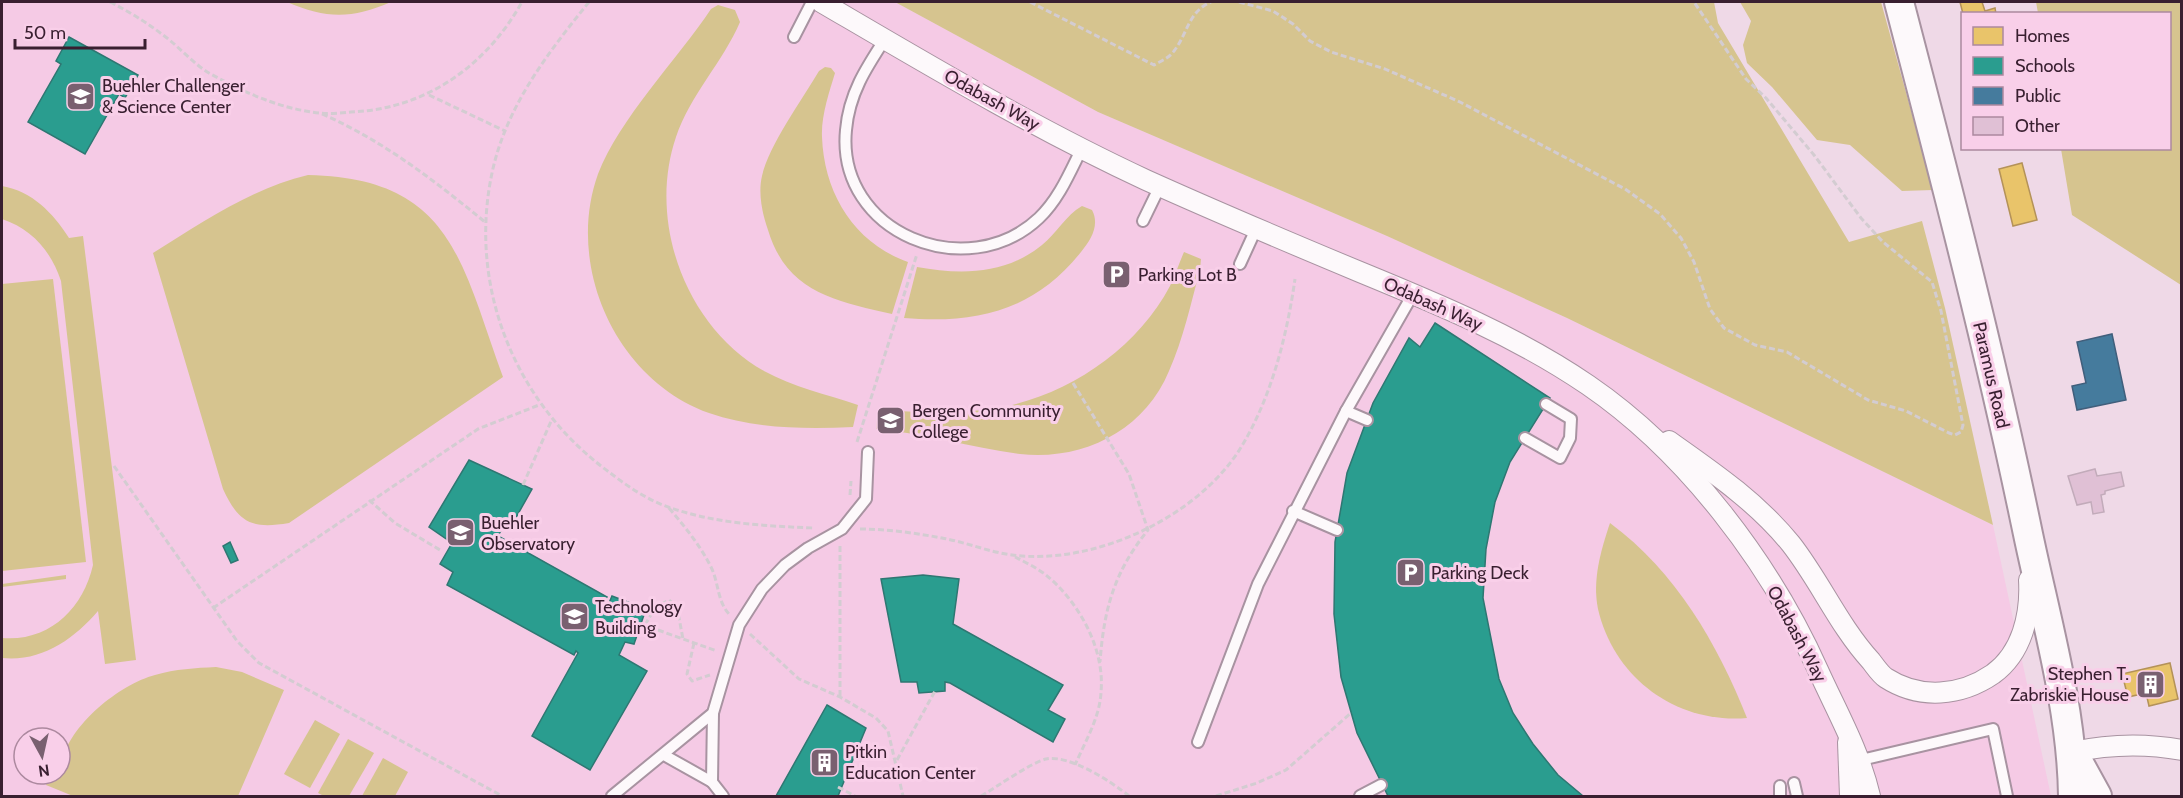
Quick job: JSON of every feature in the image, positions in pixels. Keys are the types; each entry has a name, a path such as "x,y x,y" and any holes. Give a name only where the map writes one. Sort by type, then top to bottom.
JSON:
{"main road":[{"name":"Paramus Road","path":"1899,2 2024,512 2073,752 2073,796"},
{"name":"Paramus Road","path":"2073,752 2097,796"}],"street":[{"name":"Odabash Way","path":"821,2 1009,110 1082,148 1256,229 1413,294 1523,347 1588,385 1660,442 1710,500 1779,596 1805,641 1847,727 1861,760 1870,796"},
{"path":"1588,385 1725,481 1760,510 1791,545 1861,650 1886,677 1920,691 1950,693 1976,685 2004,666 2022,637 2030,600 2024,512"},
{"path":"1847,727 1850,796"},
{"path":"2073,752 2101,746 2135,744 2181,750"}],"lane":[{"path":"794,37 812,2"},
{"path":"885,39 858,80 851,101 846,131 847,156 853,177 865,199 883,220 906,236 921,243 960,250 993,246 1019,234 1040,217 1059,194 1082,148"},
{"path":"1143,221 1160,186"},
{"path":"1240,264 1256,229"},
{"path":"1198,742 1258,584 1293,511 1346,411 1413,294"},
{"path":"1525,438 1560,458 1570,438 1571,419 1546,404"},
{"path":"1346,411 1366,420"},
{"path":"712,782 713,713 739,624 762,589 785,566 808,548 842,529 866,499 868,452"},
{"path":"1293,511 1337,531"},
{"path":"612,796 713,713"},
{"path":"1861,760 1993,729 2007,796"},
{"path":"664,754 712,782 723,796"},
{"path":"1794,783 1797,796"},
{"path":"1360,796 1381,785"}],"path":[{"path":"110,2 166,37 207,71 239,89 278,104 321,114 347,125 434,180 485,222"},
{"path":"321,114 390,108 429,94 460,76 491,48 522,2"},
{"path":"589,2 547,53 523,93 505,131 491,177 485,222 489,286 498,317 523,380 540,405 580,452 627,486 669,508 723,522 881,529 942,538 1013,556 1045,574 1067,595 1084,621 1100,662"},
{"path":"1030,2 1154,65 1174,52 1191,18 1198,9 1211,2"},
{"path":"1239,2 1272,11 1293,24 1310,41 1331,52 1384,69 1460,102 1625,189 1660,214 1681,238 1694,262 1710,309 1724,328 1755,345 1787,352 1879,405 1906,411 1955,435 1961,432 1963,425 1953,370 1941,311 1932,282 1883,242 1861,218 1814,155 1766,98 1746,79 1694,2"},
{"path":"429,94 505,131"},
{"path":"855,452 864,415 921,243"},
{"path":"1013,556 1054,555 1103,548 1148,530 1198,495 1220,476 1243,444 1267,393 1290,313 1294,279"},
{"path":"1073,383 1129,474 1148,530"},
{"path":"213,608 369,500 478,429 540,405"},
{"path":"523,485 552,419"},
{"path":"114,466 237,641 259,663 502,796"},
{"path":"840,697 839,549 852,475"},
{"path":"369,500 395,523 440,550"},
{"path":"669,508 695,538 712,569 723,609 799,679 840,697 876,718 888,731 903,796"},
{"path":"1075,765 1094,720 1101,692 1100,662 1106,606 1131,551 1148,530"},
{"path":"683,639 677,607 669,600 655,608 643,625 720,652 718,659"},
{"path":"694,643 686,667 690,680 695,681 712,675 715,667"},
{"path":"896,762 935,691"},
{"path":"1216,796 1257,783 1286,770 1351,713"},
{"path":"981,796 1045,759 1060,760 1075,765 1111,782 1129,796"},
{"path":"838,787 855,796"}],"shaded area":[{"name":"Bergen Community College","path":"2,2 895,2 1098,112 1387,236 1567,318 1993,525 2051,796 2,796"},
{"path":"287,2 391,2 364,12 339,15 314,12"},
{"path":"895,2 1714,2 1718,23 1849,242 1922,221 1945,308 1993,525 1567,318 1387,236 1098,112"},
{"path":"1740,2 1881,2 1933,190 1902,191 1850,145 1817,140 1772,87 1747,63 1743,45 1751,21"},
{"path":"2036,2 2181,2 2181,285 2072,215 2061,150 2171,150 2171,12 2038,12"},
{"path":"718,5 735,10 740,22 682,122 668,170 667,203 671,237 680,269 694,300 713,328 737,352 775,377 858,405 853,427 799,428 744,422 709,413 676,397 648,375 624,347 606,316 594,281 588,246 589,209 598,174 607,153 634,111 711,9"},
{"path":"825,67 831,68 835,73 824,113 822,137 824,158 836,196 858,229 872,242 908,262 892,314 833,298 801,281 776,251 764,217 760,189 771,151 819,71"},
{"path":"308,175 356,180 394,192 422,210 444,234 461,264 503,377 289,523 257,524 241,517 223,489 153,253 209,218 247,198"},
{"path":"2,186 23,193 41,204 69,238 83,236 136,660 105,664 98,611 67,640 43,653 2,658 2,638 19,638 49,628 72,608 81,596 93,565 61,281 52,260 39,243 13,223 2,219"},
{"path":"1082,206 1092,210 1094,216 1095,227 1091,237 1063,272 1044,288 1002,309 979,315 955,319 904,318 917,267 966,271 998,267 1013,262 1042,245 1071,214"},
{"path":"1184,252 1201,259 1200,270 1174,359 1158,392 1144,410 1109,438 1088,447 1043,455 1020,454 876,429 878,410 944,412 983,410 1039,397 1066,385 1115,353 1136,333 1155,311 1170,286"},
{"path":"53,279 86,562 2,571 2,284"},
{"path":"1610,523 1634,542 1655,564 1692,611 1722,663 1747,718 1721,718 1696,713 1673,704 1652,692 1633,675 1618,656 1606,634 1596,598 1598,565"},
{"path":"66,575 66,579 2,587 2,584"},
{"path":"216,667 242,672 284,690 238,796 73,796 48,786 72,786 72,739 93,712 140,680 193,668"},
{"path":"315,720 340,734 310,788 284,774"},
{"path":"348,739 374,753 349,796 324,796 318,793"},
{"path":"383,758 408,772 395,796 362,796"}],"building: Homes":[{"path":"1960,2 1982,2 1985,11 1995,8 1996,12 1962,12"},
{"path":"2022,163 2037,220 2013,226 1999,169"},
{"name":"Stephen T. Zabriskie House","path":"2170,663 2178,699 2149,706 2146,693 2128,697 2122,674"}],"building: Schools":[{"name":"Buehler Challenger & Science Center","path":"69,37 138,75 125,98 119,94 85,154 28,122 61,64 56,61"},
{"name":"Parking Deck","path":"1435,323 1550,398 1510,462 1495,502 1486,549 1483,598 1499,679 1513,713 1533,744 1558,775 1583,796 1388,796 1357,733 1341,677 1334,614 1335,542 1347,473 1373,403 1409,338 1420,347"},
{"name":"Technology Building","path":"469,460 532,489 509,530 503,527 498,536 607,597 604,601 609,603 612,596 646,609 634,644 625,642 619,655 647,671 590,770 532,736 578,653 576,651 574,655 447,585 453,572 440,564 452,543 429,527"},
{"path":"230,542 238,560 231,563 223,546"},
{"path":"923,575 959,579 953,624 1063,685 1048,710 1065,719 1053,742 950,683 945,682 945,691 919,693 917,682 901,682 881,579"},
{"name":"Pitkin Education Center","path":"827,705 866,728 838,796 776,796"}],"building: Public":[{"path":"2112,334 2126,400 2077,410 2072,386 2086,383 2077,342"}],"building: Other":[{"path":"2095,469 2097,476 2121,472 2124,486 2105,491 2105,494 2101,495 2104,512 2093,514 2091,502 2077,505 2068,476"}],"place":[{"name":"Buehler Challenger & Science Center","path":"81,96"},
{"name":"Parking Lot B","path":"1117,275"},
{"name":"Bergen Community College","path":"891,421"},
{"name":"Buehler Observatory","path":"460,533"},
{"name":"Parking Deck","path":"1410,573"},
{"name":"Technology Building","path":"574,617"},
{"name":"Stephen T. Zabriskie House","path":"2150,684"},
{"name":"Pitkin Education Center","path":"824,762"}]}
